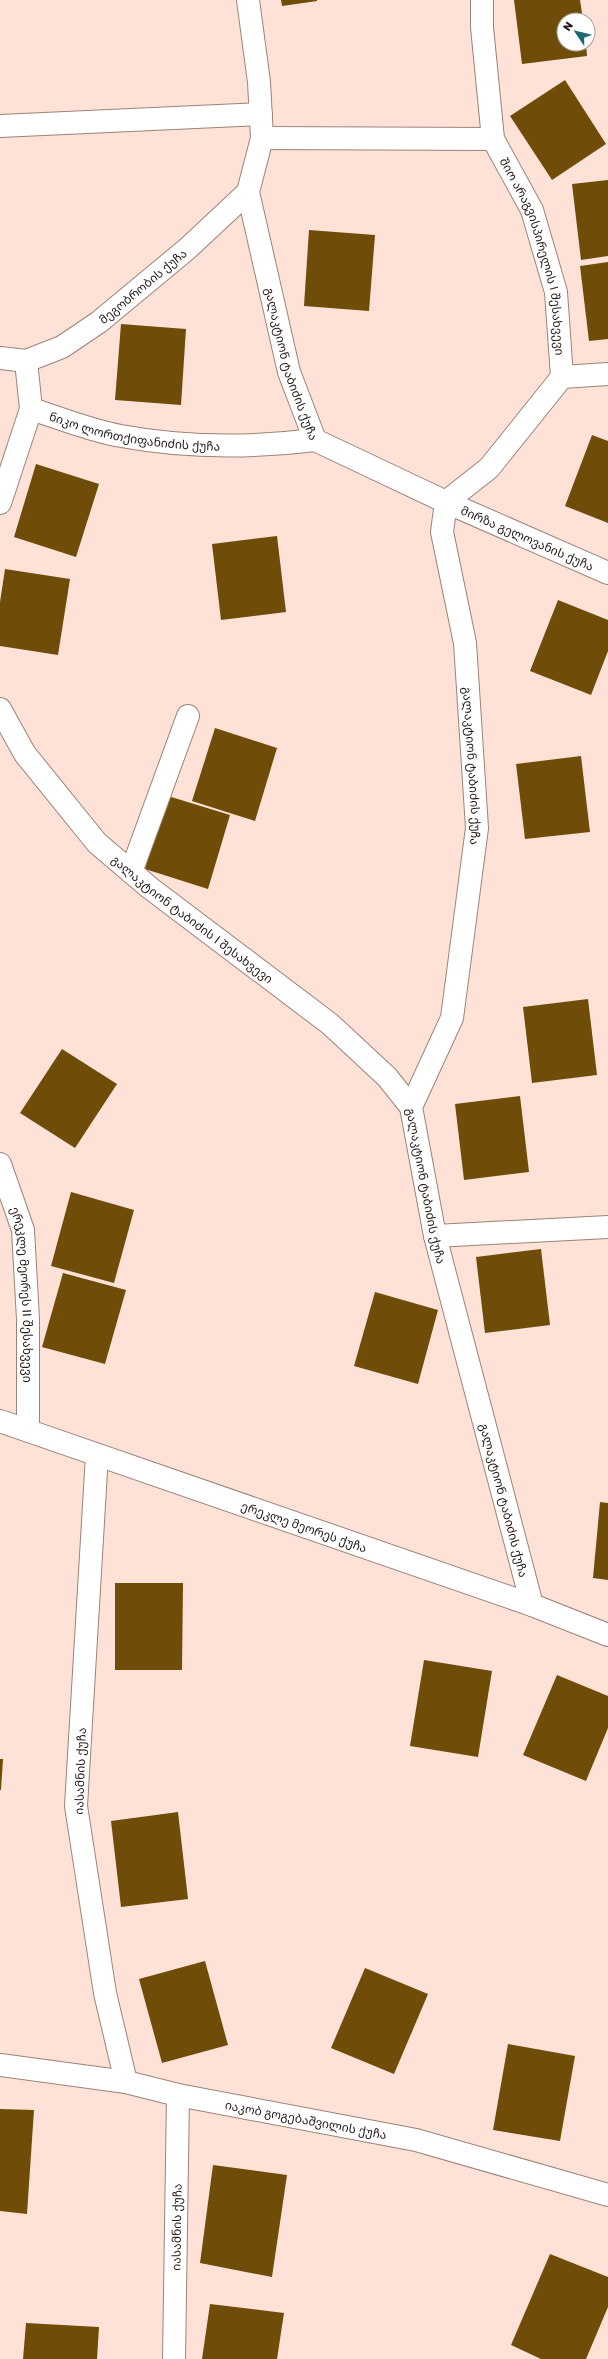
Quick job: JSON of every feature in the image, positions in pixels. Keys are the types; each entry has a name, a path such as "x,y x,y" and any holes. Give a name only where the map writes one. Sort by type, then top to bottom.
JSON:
{"street":[{"name":"გალაკტიონ ტაბიძის ქუჩა","path":"248,0 261,114 262,138 248,192 289,372 315,440 446,502 442,532 465,643 477,828 452,1018 411,1107 435,1236 532,1605"},
{"name":"შიო არაგვისპირელის I შესახვევი","path":"482,0 482,27 494,139 532,210 556,292 562,377"},
{"path":"0,126 261,114"},
{"path":"262,138 494,139"},
{"name":"მეგობრობის ქუჩა","path":"26,361 62,347 99,322 187,249 248,192"},
{"path":"0,358 26,361 31,409 0,503"},
{"path":"446,502 489,468 562,377 608,374"},
{"name":"ნიკო ლორთქიფანიძის ქუჩა","path":"31,409 120,436 193,446 267,446 315,440"},
{"name":"მირზა გელოვანის ქუჩა","path":"446,502 608,573"},
{"name":"გალაკტიონ ტაბიძის I შესახვევი","path":"0,709 25,754 97,843 150,888 330,1024 387,1077 411,1107"},
{"path":"131,872 188,716"},
{"name":"ერეკლე მეორეს II შესახვევი","path":"0,1164 23,1230 28,1319 28,1429"},
{"path":"435,1236 608,1227"},
{"name":"ერეკლე მეორეს ქუჩა","path":"0,1421 28,1429 97,1455 532,1605 608,1635"},
{"name":"იასამნის ქუჩა","path":"97,1455 76,1806 105,1993 126,2082"},
{"name":"იაკობ გოგებაშვილის ქუჩა","path":"0,2065 126,2082 178,2094 416,2140 608,2195"},
{"name":"იასამნის ქუჩა","path":"174,2359 178,2094"}],"building":[{"path":"281,0 317,0 317,1 282,6"},
{"path":"514,0 580,0 582,12 556,12 556,52 587,52 587,56 522,64"},
{"path":"565,80 606,144 552,180 510,116"},
{"path":"608,180 608,256 581,260 572,184"},
{"path":"309,230 375,235 369,311 304,306"},
{"path":"608,262 608,339 589,341 580,266"},
{"path":"121,324 186,329 181,405 115,400"},
{"path":"592,435 608,441 608,523 565,506"},
{"path":"36,464 99,484 76,557 14,537"},
{"path":"277,536 286,612 221,620 212,544"},
{"path":"5,569 70,579 58,655 0,646 0,602"},
{"path":"558,600 608,620 608,651 591,695 530,671"},
{"path":"215,728 277,748 255,821 192,801"},
{"path":"581,756 590,832 525,839 516,764"},
{"path":"168,796 230,815 208,889 145,869"},
{"path":"588,999 597,1075 532,1083 523,1007"},
{"path":"62,1049 117,1084 75,1148 20,1113"},
{"path":"520,1096 529,1172 464,1180 455,1104"},
{"path":"71,1192 134,1210 114,1283 51,1266"},
{"path":"541,1249 550,1325 485,1333 476,1257"},
{"path":"63,1273 126,1290 105,1364 42,1347"},
{"path":"375,1292 438,1310 418,1384 354,1366"},
{"path":"600,1502 608,1503 608,1580 593,1578"},
{"path":"115,1583 183,1583 182,1670 115,1670"},
{"path":"424,1660 492,1671 478,1757 410,1746"},
{"path":"557,1675 608,1696 608,1728 586,1781 523,1755"},
{"path":"0,1759 3,1759 1,1790 0,1790"},
{"path":"178,1812 188,1899 121,1907 111,1821"},
{"path":"205,1961 228,2045 162,2063 139,1979"},
{"path":"365,1968 428,1994 394,2074 331,2048"},
{"path":"508,2044 575,2056 560,2141 493,2130"},
{"path":"0,2109 34,2110 27,2214 0,2211"},
{"path":"213,2165 287,2175 272,2277 200,2263"},
{"path":"550,2254 608,2277 608,2307 586,2359 541,2359 511,2345"},
{"path":"210,2304 284,2313 277,2359 202,2359"},
{"path":"26,2323 99,2327 97,2359 23,2359"}]}
